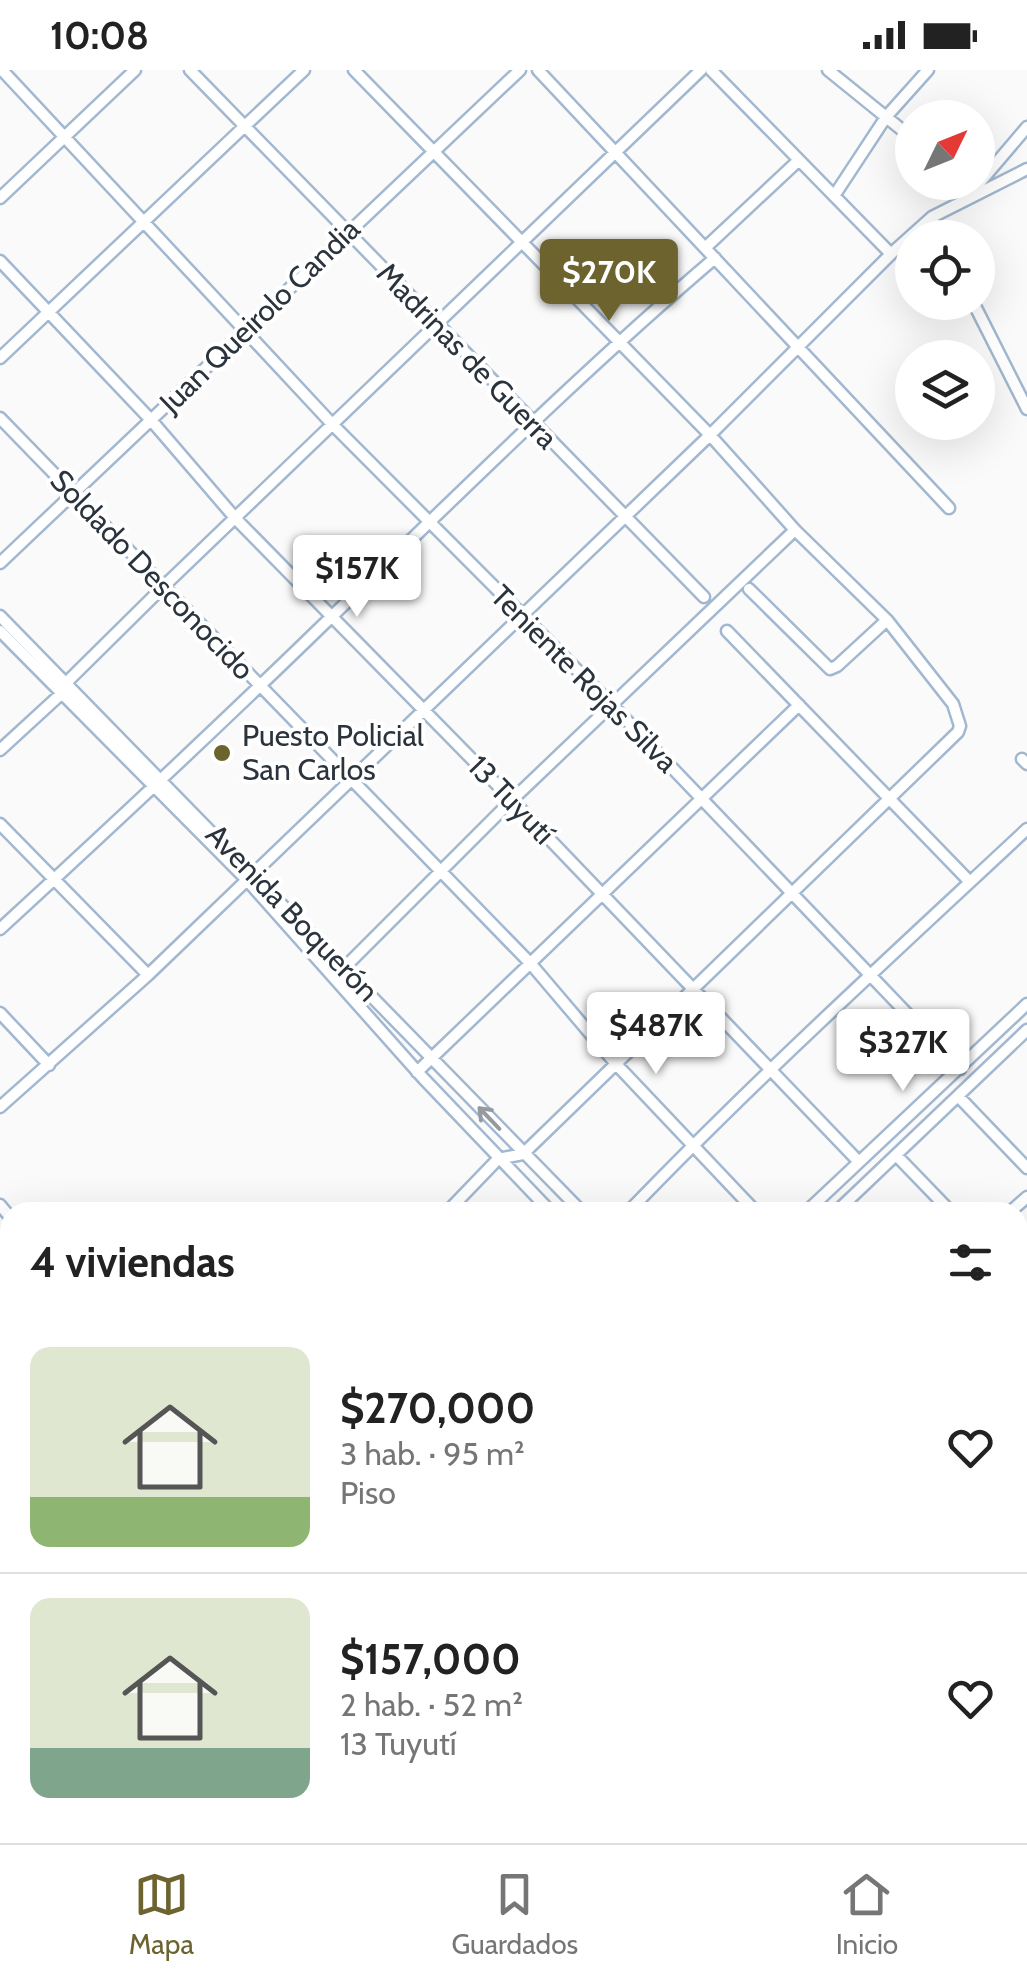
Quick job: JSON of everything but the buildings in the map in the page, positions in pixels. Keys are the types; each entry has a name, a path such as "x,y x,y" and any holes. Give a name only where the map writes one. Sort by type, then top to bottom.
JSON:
{"street":[{"name":"Teniente Rojas Silva","path":"2,70 333,425 612,706 960,1069"},
{"path":"0,198 135,70"},
{"name":"Madrinas de Guerra","path":"190,70 704,597"},
{"path":"0,358 304,70"},
{"path":"354,70 710,436 795,530 887,620 953,704 960,726 890,800 523,1154 498,1159 457,1202"},
{"name":"Juan Queirolo Candia","path":"0,563 520,70"},
{"path":"538,70 949,508"},
{"path":"0,750 163,586 702,70"},
{"path":"711,70 890,254"},
{"path":"828,70 895,125"},
{"path":"834,196 886,118 928,70"},
{"path":"995,164 1027,127"},
{"path":"705,248 799,160"},
{"path":"995,180 1027,169"},
{"path":"0,1107 50,1066 251,877 710,436 890,254 957,200"},
{"path":"0,929 260,686 427,521 714,258"},
{"name":"13 Tuyutí","path":"0,261 330,618 512,800 859,1162"},
{"path":"981,320 1027,410"},
{"name":"Soldado Desconocido","path":"0,418 531,964 616,1064 746,1202"},
{"path":"334,980 512,800 795,530"},
{"path":"749,590 830,668 887,620"},
{"name":"Avenida Boquerón","path":"0,616 64,689"},
{"path":"726,631 970,882"},
{"name":"Avenida Boquerón","path":"0,632 64,689 345,967 572,1202"},
{"path":"418,1072 799,705"},
{"path":"0,824 148,975"},
{"path":"638,1202 870,974 1027,829"},
{"name":"Avenida Boquerón","path":"251,877 334,980 541,1202"},
{"path":"821,1202 819,1200 1027,1004"},
{"path":"0,1013 50,1066"},
{"path":"844,1202 1027,1030"},
{"path":"958,1096 1027,1168"},
{"path":"896,1155 941,1202"}],"place":[{"name":"Puesto Policial San Carlos","path":"222,753"}]}
